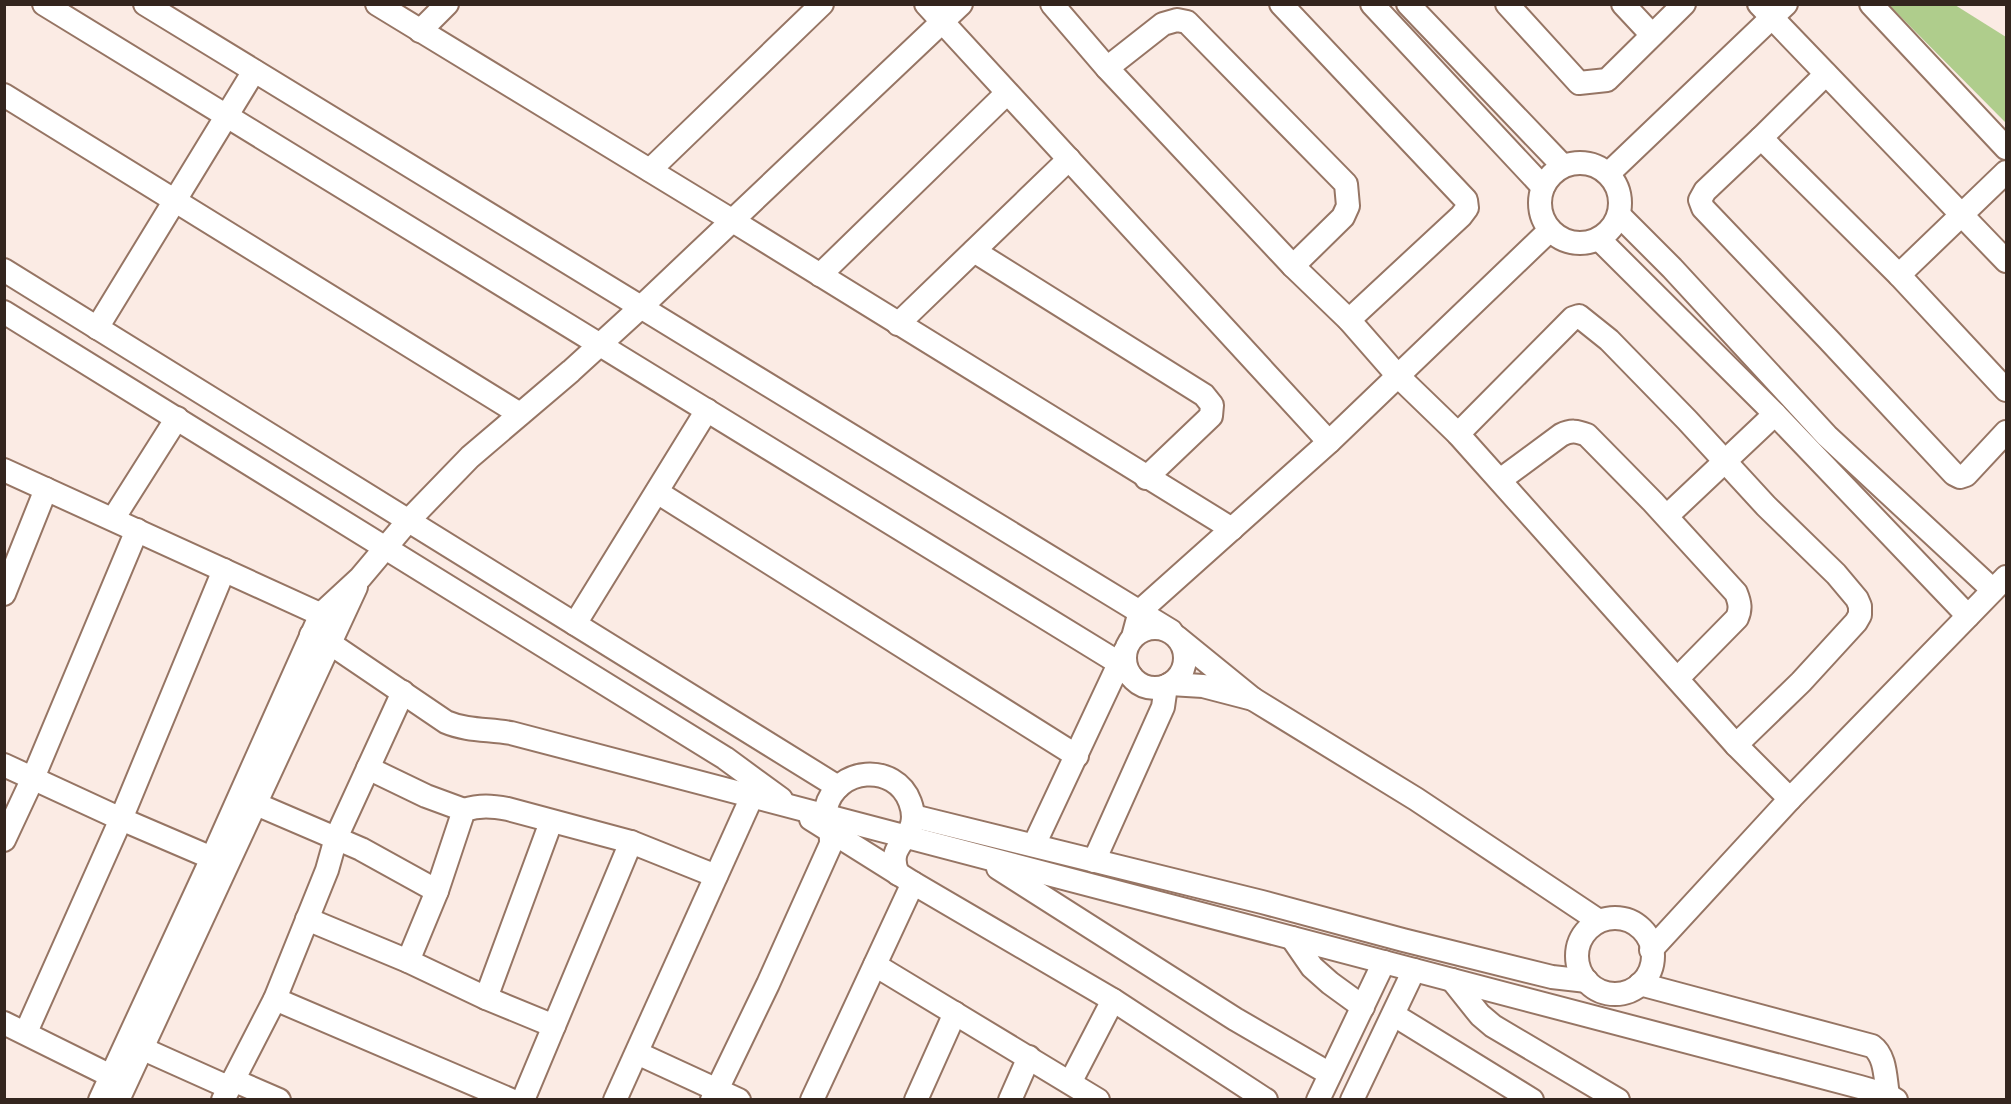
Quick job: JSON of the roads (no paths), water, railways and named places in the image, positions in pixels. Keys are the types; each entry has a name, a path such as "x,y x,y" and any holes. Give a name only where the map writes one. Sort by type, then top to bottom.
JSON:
{"street":[{"path":"44,4 707,410 1127,655"},
{"path":"145,4 1140,611 1175,635 1253,699 1416,799 1599,921"},
{"path":"377,4 1232,529"},
{"path":"420,31 447,4"},
{"path":"926,4 1329,442"},
{"path":"100,1100 212,858 326,629 360,578 408,521 470,457 600,345 961,4"},
{"path":"1052,4 1107,68 1293,266 1348,320 1398,376 1458,434 1736,745 1790,799"},
{"path":"1281,4 1466,200 1467,208 1461,216 1348,320"},
{"path":"1372,4 1543,187"},
{"path":"1407,4 1563,166"},
{"path":"1507,4 1579,83 1607,80 1684,4"},
{"path":"1623,4 1652,35"},
{"path":"1871,4 2007,148"},
{"path":"1608,174 1773,9 1826,74 2007,261"},
{"path":"650,170 807,10"},
{"path":"1107,68 1163,24 1178,20 1187,22 1346,184 1348,206 1343,217 1293,266"},
{"path":"97,328 254,71"},
{"path":"1826,74 1705,191 1700,200 1703,208 1954,474 1960,477 1966,475 2007,432"},
{"path":"820,275 1007,93"},
{"path":"4,95 520,414"},
{"path":"1761,138 1899,275 2007,390"},
{"path":"898,324 1069,159"},
{"path":"1578,163 1594,166 1608,174 1619,193 1619,215 1611,229 1587,243 1573,243 1561,239 1550,230 1542,217 1539,202 1543,187 1551,175 1563,166 1578,163"},
{"path":"1899,275 2007,172"},
{"path":"1619,215 1672,268 1827,436 2000,583 1790,799 1651,950"},
{"path":"1253,699 1203,687 1168,685 1157,688 1138,683 1127,655 1140,611 1329,442 1550,230"},
{"path":"1599,238 1775,414 1968,616"},
{"path":"974,251 1204,395 1212,405 1211,416 1146,478"},
{"path":"4,270 838,787"},
{"path":"4,312 725,758 791,807"},
{"path":"1458,434 1573,318 1579,316 1609,340 1766,507 1836,574 1860,606 1860,615 1856,622 1800,682 1736,745"},
{"path":"575,624 707,410"},
{"path":"1667,516 1775,414"},
{"path":"113,519 177,418"},
{"path":"1500,480 1561,435 1568,431 1578,432 1587,435 1667,516 1736,593 1740,610 1737,618 1678,678"},
{"path":"4,470 224,570 326,629 403,692 457,727 511,733 791,807 828,824 905,879 1113,1000 1266,1100"},
{"path":"4,594 46,489"},
{"path":"657,492 1077,756"},
{"path":"4,840 33,778 137,530"},
{"path":"26,1032 121,819 224,570"},
{"path":"1034,845 1127,655 1141,631 1160,628 1175,635 1184,646 1185,665 1181,674 1168,685 1163,707 1094,861"},
{"path":"118,1100 256,804 326,629"},
{"path":"228,1089 275,999 327,870 336,838 403,692"},
{"path":"4,765 212,858"},
{"path":"368,768 426,796 464,810 477,806 493,806 631,843 716,876"},
{"path":"714,1094 768,984 831,844 826,807 838,787 853,777 866,774 880,775 893,781 903,790 910,802 910,826 893,859 905,879"},
{"path":"615,1100 750,801"},
{"path":"256,804 361,849 437,891"},
{"path":"408,961 437,891 464,810"},
{"path":"486,998 550,822"},
{"path":"828,824 910,826 1034,845 1552,977 1587,981"},
{"path":"910,826 980,856 1892,1097"},
{"path":"523,1100 631,843"},
{"path":"980,856 1235,1019 1330,1074"},
{"path":"812,1100 875,965 905,879"},
{"path":"1611,918 1634,923 1643,930 1649,940 1651,950 1652,964 1648,975 1640,984 1619,994 1596,989 1580,972 1577,960 1577,948 1589,928 1599,921 1611,918"},
{"path":"307,919 554,1026"},
{"path":"1292,938 1312,967 1363,1007"},
{"path":"1318,1100 1384,962"},
{"path":"875,965 1098,1100"},
{"path":"1352,1100 1414,970"},
{"path":"1452,980 1480,1015 1493,1026 1584,1091 1618,1100"},
{"path":"1640,984 1872,1046 1878,1050 1881,1057 1892,1097"},
{"path":"275,999 511,1100"},
{"path":"1071,1082 1113,1000"},
{"path":"916,1100 955,1013"},
{"path":"1394,1015 1533,1100"},
{"path":"4,1023 111,1076"},
{"path":"141,1048 228,1089 279,1100"},
{"path":"637,1053 714,1094 739,1100"},
{"path":"1010,1100 1029,1057"}]}
